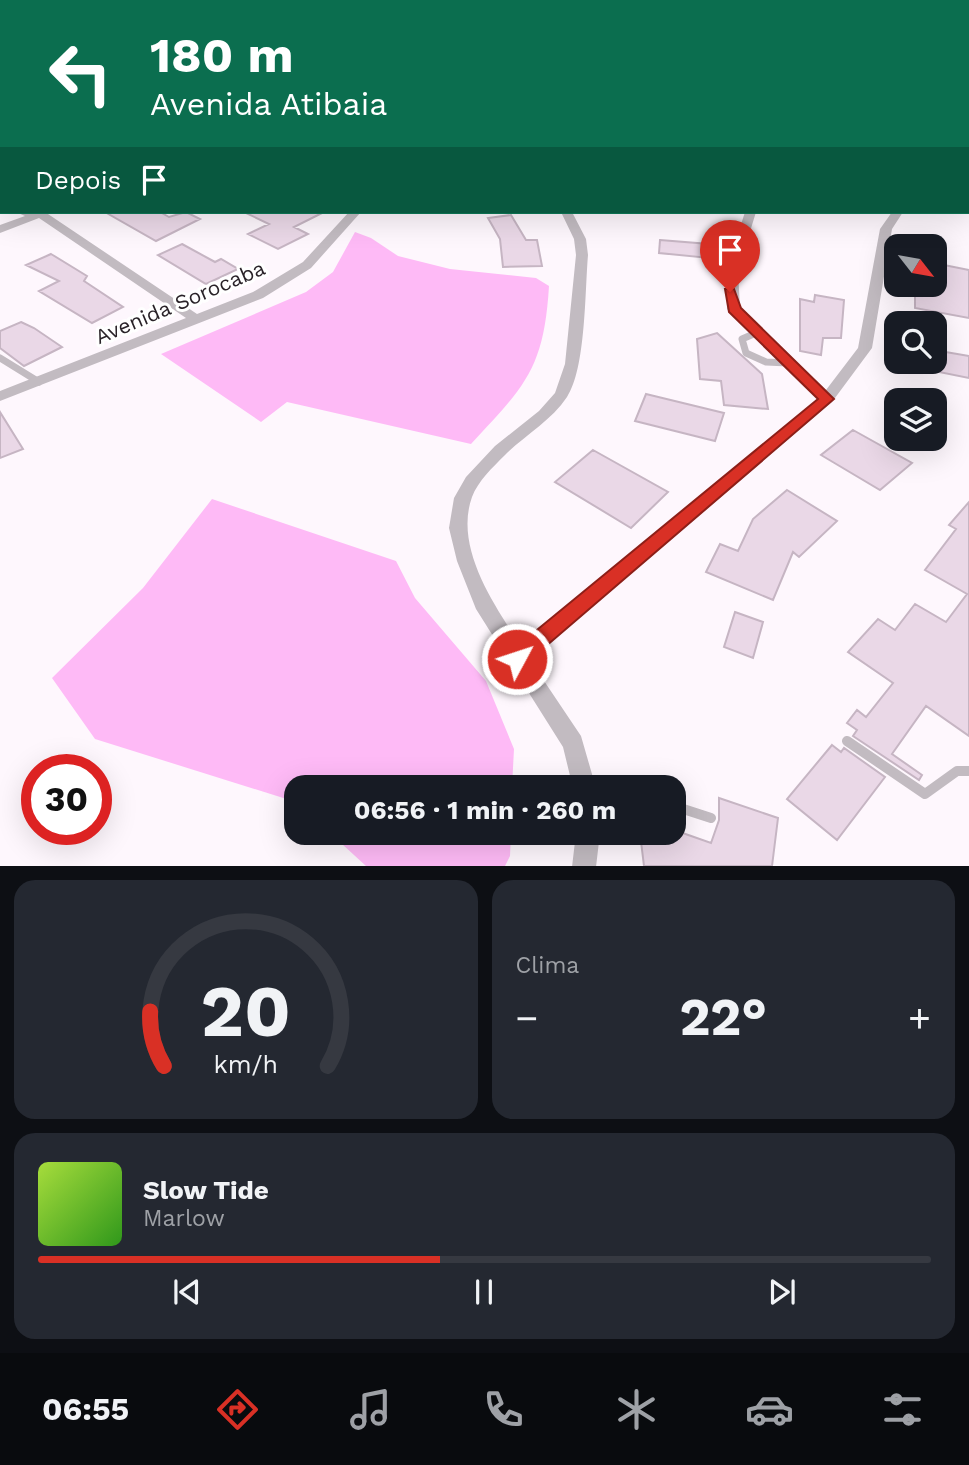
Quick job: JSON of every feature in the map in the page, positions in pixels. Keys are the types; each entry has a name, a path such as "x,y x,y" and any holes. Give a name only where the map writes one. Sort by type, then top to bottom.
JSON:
{"street":[{"path":"0,229 38,214"},
{"path":"46,214 197,320"},
{"name":"Avenida Sorocaba","path":"0,396 197,320 288,279 307,265 353,214"},
{"path":"567,214 580,239 582,255 572,364 562,394 544,415 501,450 472,481 463,498 458,528 466,561 486,609 573,743 583,775"},
{"path":"749,214 732,263 730,292 734,309 827,399"},
{"path":"517,659 827,399 865,348 886,229 896,214"},
{"path":"584,866 587,845"}],"lane":[{"path":"756,333 742,339 745,351 757,360 788,363"},
{"path":"0,358 39,382"},
{"path":"847,741 920,793 928,793 957,771 969,771"},
{"path":"686,810 711,818"}],"shaded area":[{"path":"355,232 371,238 398,256 450,269 536,278 549,286 542,338 528,374 505,407 471,444 287,402 261,422 161,354 306,292 333,272"},
{"path":"212,499 396,561 415,598 486,681 514,749 513,775 284,775 284,798 95,739 52,678 143,588"},
{"path":"343,845 510,845 510,856 505,866 366,866"}],"building":[{"path":"109,214 164,214 169,217 190,214 200,219 156,241"},
{"path":"248,214 320,214 294,227 308,234 278,249 248,234 269,224"},
{"path":"511,215 526,240 537,240 542,266 503,267 500,239 488,218"},
{"path":"660,240 709,244 709,258 659,253"},
{"path":"182,244 215,262 221,259 238,269 206,284 158,255"},
{"path":"51,254 87,276 84,281 123,307 92,323 39,291 59,281 26,265"},
{"path":"947,266 969,270 969,318 947,314 947,311 915,308 915,298 947,298"},
{"path":"815,295 844,300 841,338 823,338 821,355 800,351 800,299 814,302"},
{"path":"21,322 62,347 24,366 0,348 0,331"},
{"path":"717,333 762,374 768,409 724,405 721,381 700,379 697,339"},
{"path":"947,352 969,356 969,378 947,374"},
{"path":"646,394 724,413 715,441 635,421"},
{"path":"0,412 23,449 0,458"},
{"path":"853,430 884,447 884,451 891,451 912,463 880,490 821,455"},
{"path":"593,450 668,492 631,528 555,482"},
{"path":"787,490 837,521 799,557 793,552 773,600 706,572 720,544 738,551 753,519"},
{"path":"969,502 969,736 926,706 892,754 922,775 919,780 853,736 857,730 847,723 857,710 866,717 893,683 848,652 878,619 895,630 915,604 946,622 967,594 925,570 956,529 949,525"},
{"path":"735,612 763,622 753,658 724,647"},
{"path":"832,745 841,752 844,748 885,777 837,840 787,799"},
{"path":"719,798 778,818 772,866 644,866 641,845 686,845 686,834 711,843 719,820"}],"route":[{"path":"517,659 827,399 750,327 734,309 730,292"}]}
